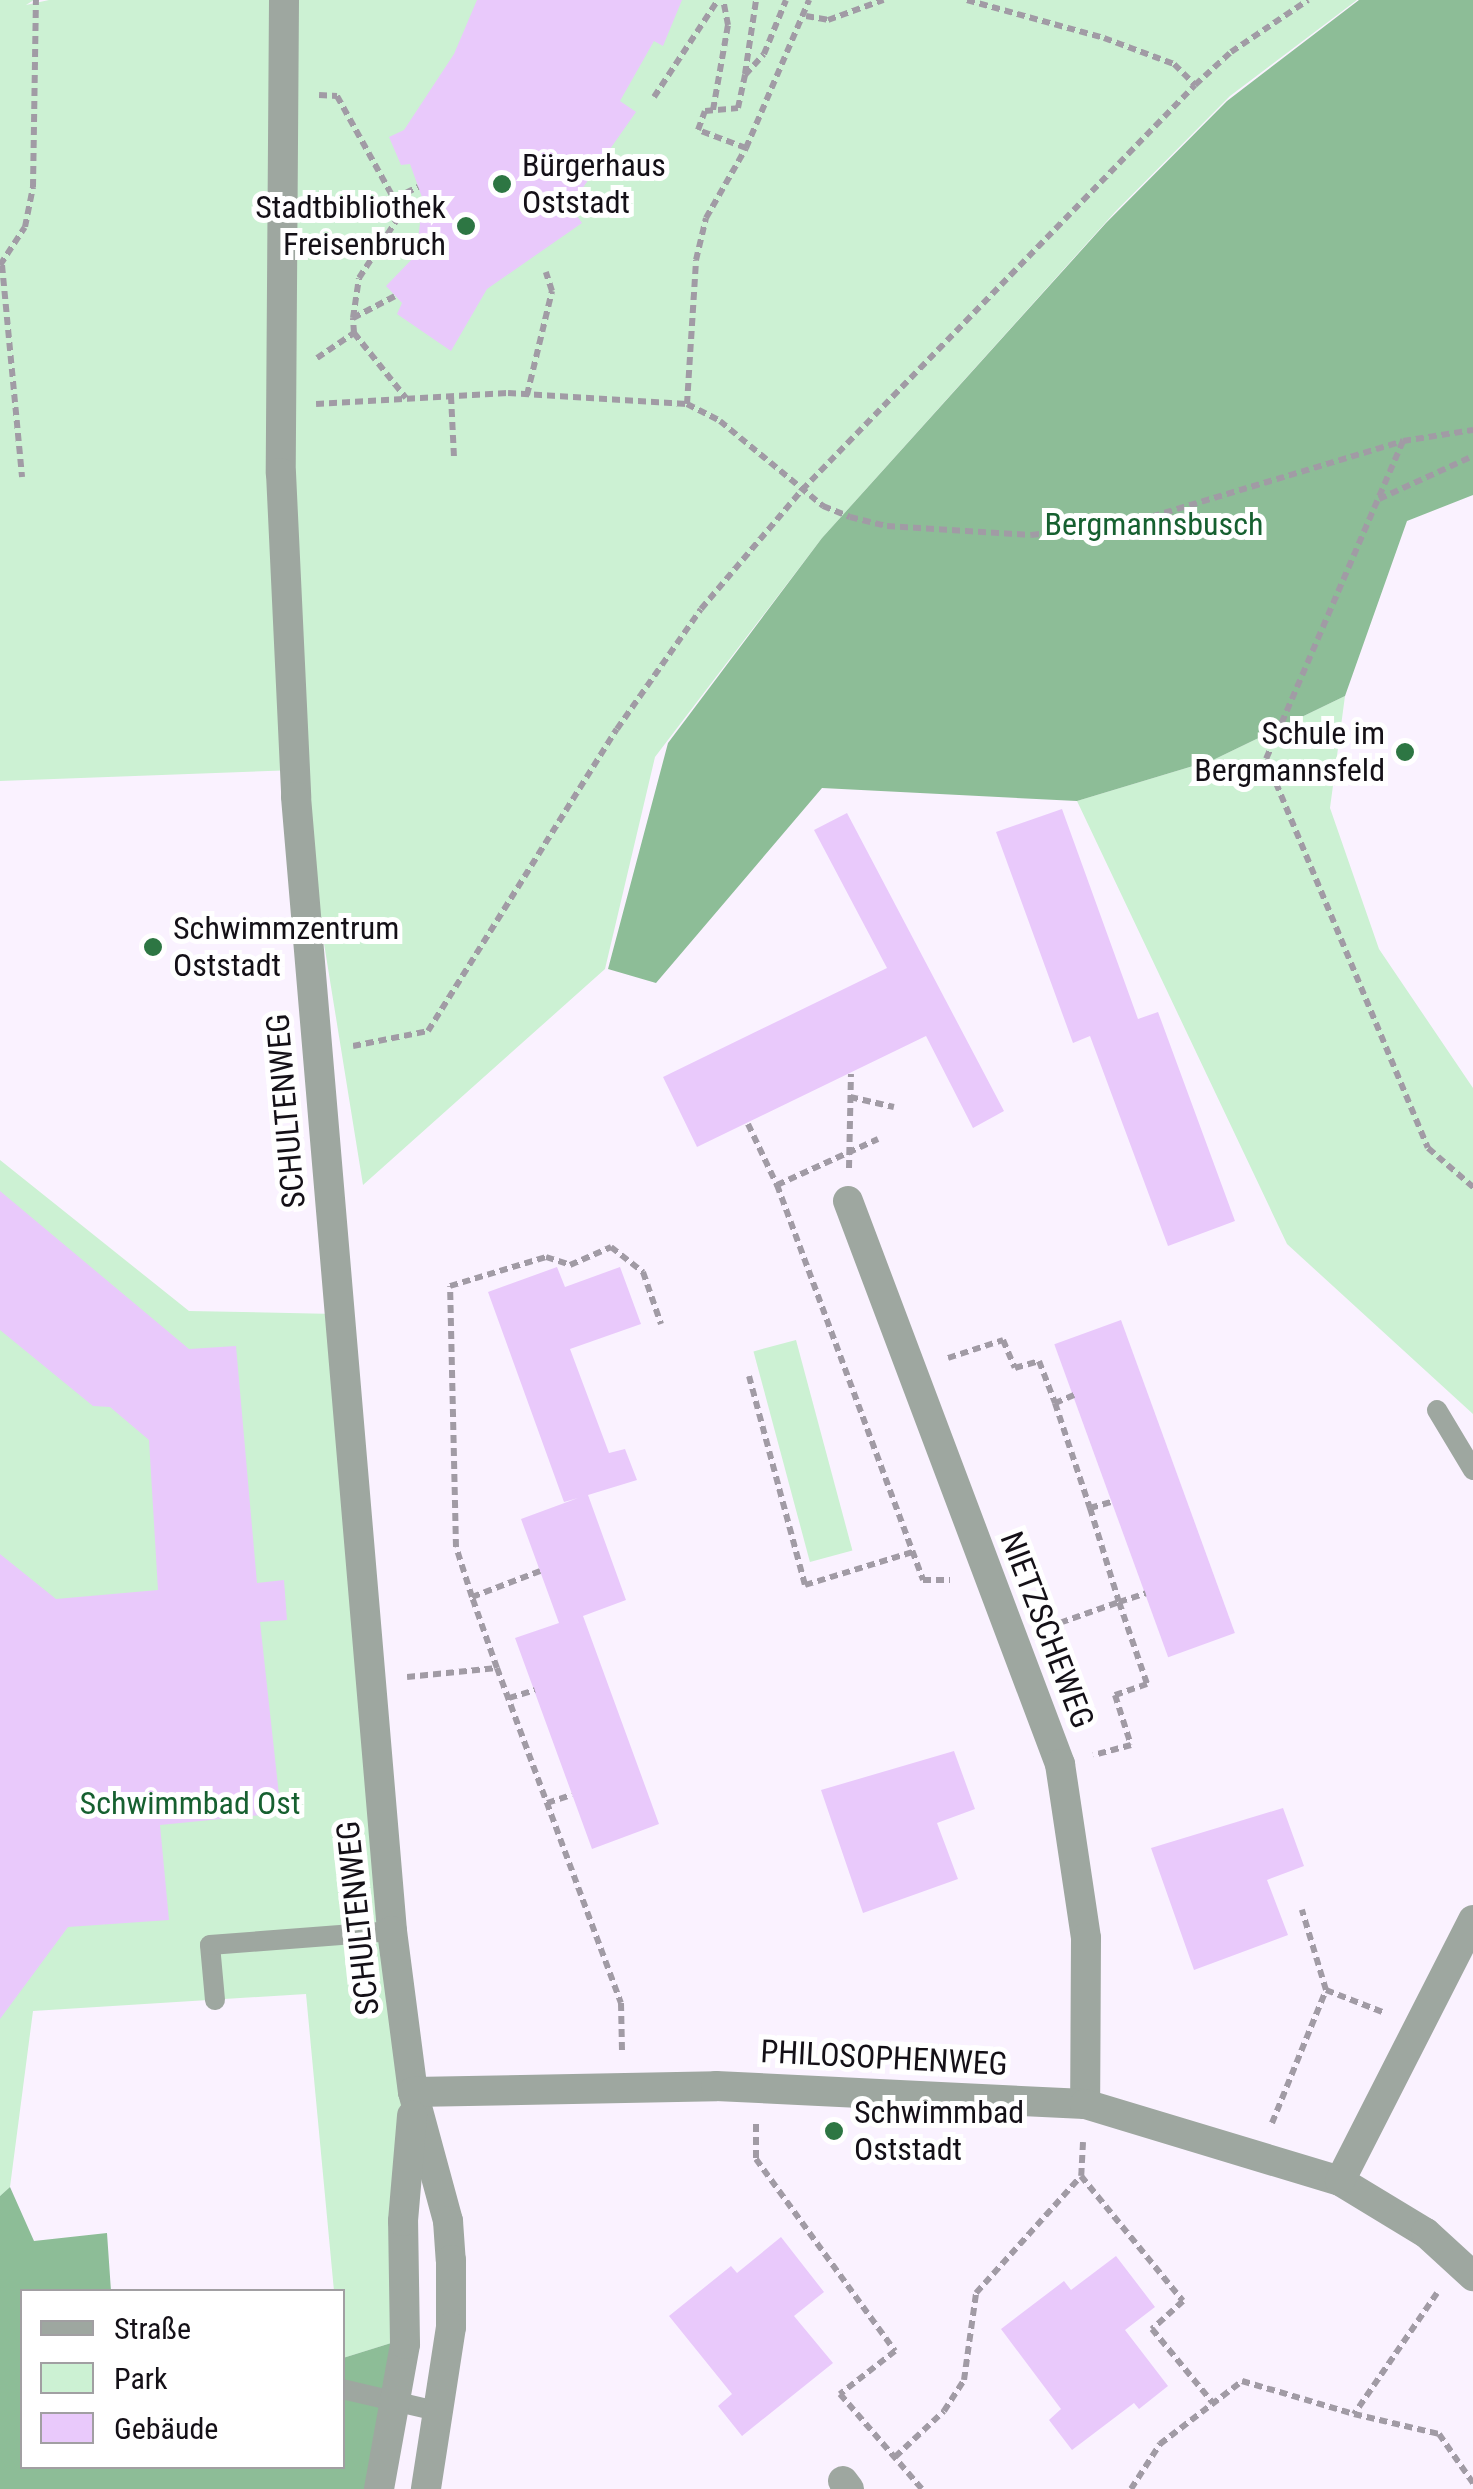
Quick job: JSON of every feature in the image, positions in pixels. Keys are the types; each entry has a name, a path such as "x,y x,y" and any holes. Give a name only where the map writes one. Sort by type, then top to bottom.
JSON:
{"street":[{"name":"SCHULTENWEG","path":"284,0 283,570 317,1050 392,1931 414,2092 448,2221 450,2327 441,2412 426,2489"},
{"name":"NIETZSCHEWEG","path":"848,1201 1060,1764 1086,1938 1085,2104"},
{"path":"1340,2180 1473,1920"},
{"name":"PHILOSOPHENWEG","path":"414,2092 757,2087 1085,2104 1260,2152 1340,2180 1426,2232 1466,2269"},
{"name":"SCHULTENWEG","path":"379,2489 405,2344 403,2222 414,2092"}],"lane":[{"path":"1437,1410 1473,1470"},
{"path":"215,2000 210,1944 392,1931"},
{"path":"345,2389 441,2412"}],"path":[{"path":"22,477 1,265 25,227 32,187 36,0"},
{"path":"654,97 720,0"},
{"path":"713,110 728,25 720,0"},
{"path":"746,148 698,130 705,111 738,108 756,0"},
{"path":"745,75 764,54 786,0"},
{"path":"687,404 696,260 706,218 746,148 806,16 809,0"},
{"path":"806,16 828,20 883,0"},
{"path":"966,0 1156,58 1196,85"},
{"path":"317,1050 409,1040 428,1031 617,729 701,609 802,490 1196,85 1231,52 1308,0"},
{"path":"344,106 394,200 398,218 359,278 354,333 406,399"},
{"path":"394,200 418,187"},
{"path":"526,394 552,291 546,272"},
{"path":"353,318 395,296"},
{"path":"309,363 354,333"},
{"path":"310,405 526,394 687,404 720,421 823,506 887,526 1032,535 1126,524 1402,441 1473,430"},
{"path":"451,396 454,458"},
{"path":"1402,441 1269,748 1268,770 1428,1148 1473,1187"},
{"path":"1377,500 1473,456"},
{"path":"848,1201 851,1074"},
{"path":"850,1097 894,1106"},
{"path":"748,1124 776,1185 923,1580 992,1580"},
{"path":"776,1185 849,1147 878,1139"},
{"path":"623,2086 621,2003 456,1547 450,1286 546,1257 570,1265 612,1247 643,1272 661,1324"},
{"path":"912,1370 1003,1340 1015,1368 1040,1361 1147,1684 1115,1695 1131,1744"},
{"path":"749,1376 804,1585 913,1552"},
{"path":"1055,1403 1074,1395"},
{"path":"1090,1508 1114,1501"},
{"path":"472,1597 540,1571"},
{"path":"1014,1640 1146,1592"},
{"path":"370,1680 498,1668"},
{"path":"509,1698 535,1690"},
{"path":"547,1803 572,1795"},
{"path":"1260,2152 1326,1990 1302,1910"},
{"path":"1326,1990 1376,2010"},
{"path":"757,2087 756,2159 895,2352 840,2394 922,2489"},
{"path":"894,2457 944,2411 964,2380 976,2293 1081,2176 1085,2104"},
{"path":"1081,2176 1183,2301 1152,2329 1213,2403"},
{"path":"1354,2414 1466,2269"},
{"path":"1131,2489 1160,2444 1242,2381 1439,2434 1473,2483"}],"green space":[{"path":"0,0 34,0 26,5 49,0 1357,0 1230,96 1115,212 822,538 655,757 605,969 363,1185 296,770 0,781"},
{"name":"Bergmannsbusch","path":"1359,0 1473,0 1473,495 1407,521 1345,696 1213,760 1077,801 822,788 656,983 608,969 668,743 822,538 1106,223 1227,101"},
{"path":"1345,696 1330,808 1379,949 1473,1088 1473,1414 1287,1244 1077,801 1213,760"},
{"name":"Schwimmbad Ost","path":"0,1160 189,1311 336,1314 413,2093 404,2339 345,2357 345,2289 334,2289 306,1994 33,2011 10,2187 0,2196"},
{"path":"796,1340 852,1551 810,1562 753,1351"},
{"path":"10,2187 34,2241 107,2233 111,2289 20,2289 20,2469 345,2469 345,2357 404,2339 378,2489 0,2489 0,2196"}],"building":[{"name":"Bürgerhaus Oststadt","path":"477,0 682,0 663,46 654,41 620,101 636,112 570,206 582,223 487,289 451,351 397,314 402,303 386,286 416,255 423,200 410,164 401,165 389,137 404,130 454,54"},
{"path":"1062,809 1138,1019 1158,1012 1235,1221 1168,1246 1090,1036 1073,1043 996,832"},
{"path":"847,813 1004,1111 973,1128 926,1036 697,1147 663,1077 887,968 814,830"},
{"path":"0,1191 189,1349 236,1346 257,1583 284,1580 287,1620 260,1622 281,1813 160,1825 169,1920 68,1927 0,2019 0,1554 56,1599 158,1590 149,1440 110,1407 93,1406 0,1330"},
{"path":"557,1267 565,1287 620,1267 641,1324 570,1349 609,1453 625,1449 637,1480 588,1495 626,1600 583,1616 659,1824 592,1849 515,1638 559,1623 521,1519 578,1498 564,1502 488,1292"},
{"path":"1121,1320 1235,1633 1168,1657 1054,1344"},
{"path":"954,1751 975,1809 937,1823 958,1879 863,1913 821,1790"},
{"path":"1283,1808 1304,1866 1267,1880 1288,1935 1194,1970 1151,1848"},
{"path":"781,2237 824,2292 794,2316 833,2363 742,2436 718,2406 732,2394 669,2316 731,2266 737,2273"},
{"path":"1116,2256 1155,2307 1125,2330 1168,2386 1139,2409 1134,2403 1072,2450 1049,2420 1061,2409 1001,2329 1064,2281 1071,2290"}],"place":[{"name":"Bürgerhaus Oststadt","path":"502,184"},
{"name":"Stadtbibliothek Freisenbruch","path":"466,226"},
{"name":"Schule im Bergmannsfeld","path":"1405,752"},
{"name":"Schwimmzentrum Oststadt","path":"153,947"},
{"name":"Schwimmbad Oststadt","path":"834,2131"}]}
